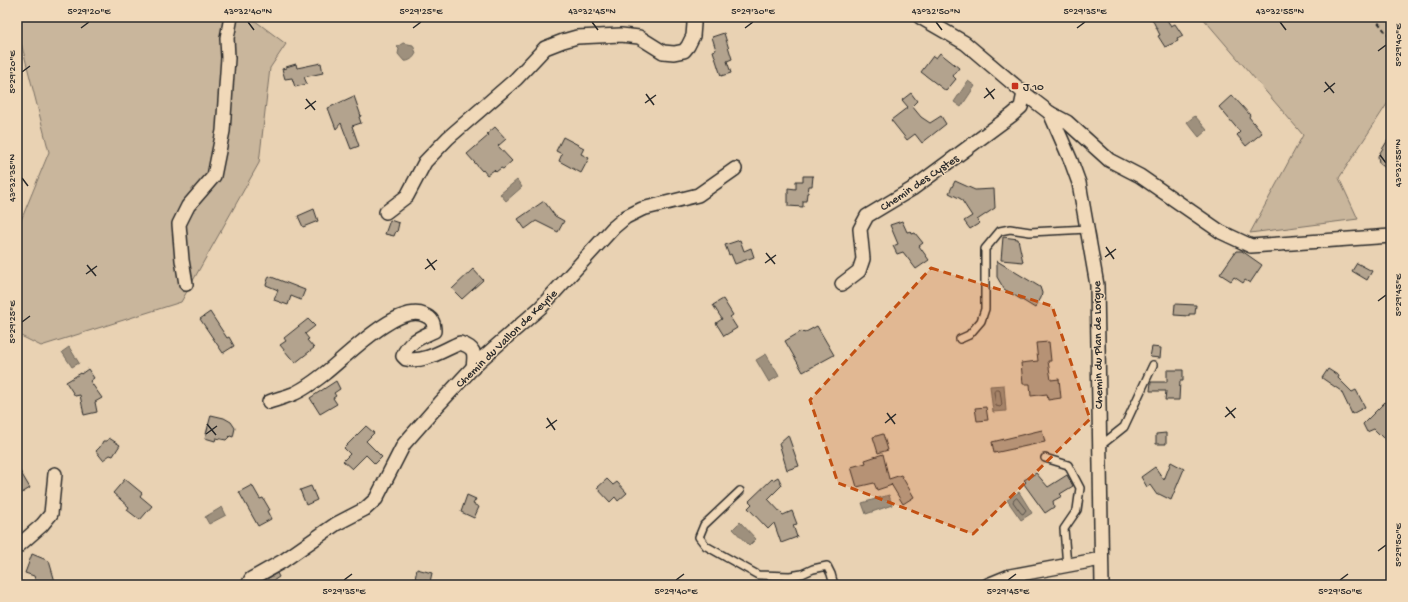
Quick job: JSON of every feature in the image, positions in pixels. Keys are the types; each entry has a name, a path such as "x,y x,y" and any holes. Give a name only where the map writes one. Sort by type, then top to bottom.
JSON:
{"street":[{"path":"186,284 182,260 180,224 188,206 214,176 222,131 228,58 227,38 231,17"},
{"path":"386,212 406,196 425,162 448,138 516,79 545,48 577,37 621,35 639,37 663,52 674,53 684,51 693,36 694,24 692,17"},
{"path":"920,17 965,43 1024,93 1050,113 1067,122 1109,160 1140,176 1221,232 1251,246 1391,236"},
{"name":"Chemin des Cystes","path":"842,284 859,271 863,260 860,229 867,216 912,189 1012,116 1021,107 1024,93"},
{"name":"Chemin du Plan de Lorgue","path":"1050,113 1071,161 1079,184 1097,285 1102,585"},
{"name":"Chemin du Vallon de Keyrie","path":"248,585 251,579 283,561 336,524 365,509 376,498 404,444 440,402 473,368 541,307 613,228 626,217 642,209 698,195 735,169"},
{"path":"269,402 294,394 324,374 388,322 406,314 420,313 430,317 434,324 434,331 416,340 406,349 403,356 406,360 414,361 426,358 460,342 470,346 473,351 475,357 473,368"},
{"path":"17,547 42,525 51,514 55,474"},
{"path":"988,585 1010,576 1101,559"}],"lane":[{"path":"960,339 969,335 981,321 985,309 984,249 1000,231 1010,229 1030,232 1088,229"},
{"path":"1100,446 1124,427 1152,365"},
{"path":"1045,458 1068,465 1080,488 1077,510 1064,529 1066,566"},
{"path":"740,491 704,525 699,537 706,546 758,575 790,576 802,574 813,569 827,566 834,585"}],"path":[{"path":"1374,17 1391,39"}],"highlighted area":[{"path":"931,268 1052,306 1090,419 973,534 838,483 810,400"}],"shaded area":[{"path":"17,17 250,17 286,44 270,68 259,163 181,302 41,346 17,334 17,230 49,152 17,27"},
{"path":"1202,17 1391,17 1391,102 1389,101 1339,178 1358,219 1250,233 1303,135"}],"water":[{"path":"403,43 413,45 416,53 413,58 408,61 404,61 398,54 399,49 397,47"},
{"path":"968,81 975,86 961,107 954,102"},
{"path":"1195,116 1207,130 1199,137 1187,122"},
{"path":"517,180 522,187 506,201 500,194"},
{"path":"69,347 79,363 72,367 62,352"},
{"path":"766,354 779,376 769,382 756,360"},
{"path":"1004,385 1006,411 993,412 990,386"},
{"path":"1019,492 1032,513 1021,520 1007,500"},
{"path":"889,495 892,505 866,514 862,503"},
{"path":"222,507 226,515 209,524 205,517"},
{"path":"740,522 756,539 749,546 733,529"}],"building":[{"path":"1151,17 1165,17 1171,26 1175,24 1183,36 1177,39 1178,41 1165,47 1158,36 1160,35"},
{"path":"724,33 732,59 727,61 731,73 721,76 713,51 716,50 712,37"},
{"path":"940,53 959,68 953,76 956,79 946,91 921,72 933,56 936,58"},
{"path":"321,63 323,73 304,77 307,84 295,87 292,78 285,79 282,69 296,64 297,68"},
{"path":"911,93 917,101 912,106 921,117 930,123 941,116 946,124 922,143 915,134 907,140 891,120 908,107 902,100"},
{"path":"1232,95 1250,115 1249,117 1262,133 1246,146 1237,135 1240,132 1219,107"},
{"path":"354,96 361,116 359,117 361,123 352,126 359,146 351,149 341,123 336,129 328,108"},
{"path":"495,127 506,139 498,146 512,161 503,169 501,168 496,172 494,170 487,175 467,154 489,135 487,134"},
{"path":"1391,135 1391,172 1379,163 1378,156"},
{"path":"563,137 584,148 581,154 589,158 581,173 559,161 562,154 556,151"},
{"path":"803,176 813,176 812,186 809,186 806,201 803,201 803,207 788,206 788,188 796,189 796,181 803,181"},
{"path":"955,181 975,190 994,189 995,208 977,220 980,223 970,229 964,221 972,216 961,199 949,193"},
{"path":"544,201 555,216 564,221 558,232 536,221 525,229 518,219"},
{"path":"314,209 318,221 303,227 298,216"},
{"path":"390,220 399,223 397,232 396,231 394,236 385,234"},
{"path":"902,221 907,232 911,231 912,234 915,233 923,243 919,246 929,260 916,269 903,252 897,254 893,246 898,244 890,225"},
{"path":"1003,237 1018,239 1023,262 1001,260"},
{"path":"740,240 744,251 751,248 754,257 735,264 725,245"},
{"path":"1236,251 1242,251 1262,265 1250,283 1245,280 1243,283 1234,277 1231,281 1220,274"},
{"path":"997,261 1040,287 1042,293 1041,298 1035,308 1004,289 997,277"},
{"path":"1357,263 1372,271 1367,280 1352,271"},
{"path":"473,269 483,280 462,299 452,289"},
{"path":"269,276 305,290 301,300 291,296 288,305 274,300 278,290 266,285"},
{"path":"723,299 733,315 730,317 737,328 724,336 716,323 722,319 713,305"},
{"path":"1175,304 1196,305 1195,314 1189,314 1189,316 1174,315"},
{"path":"210,312 234,346 223,353 200,319"},
{"path":"308,319 315,326 305,334 309,339 307,340 314,348 295,363 280,345 286,341 284,338"},
{"path":"817,326 834,355 803,372 785,341 802,331 804,333"},
{"path":"1049,342 1051,361 1048,361 1051,380 1059,379 1061,398 1048,400 1047,394 1031,396 1030,384 1023,384 1021,363 1038,361 1036,343"},
{"path":"1152,347 1161,348 1160,358 1150,357"},
{"path":"88,369 94,378 90,381 102,398 95,402 97,412 84,415 80,395 75,396 66,382"},
{"path":"1328,369 1339,376 1338,378 1352,392 1356,390 1365,407 1352,414 1341,391 1322,378"},
{"path":"1167,370 1183,370 1183,381 1180,381 1179,400 1165,400 1166,391 1150,391 1151,382 1167,382"},
{"path":"336,381 340,389 334,393 336,396 333,398 337,404 320,414 310,398"},
{"path":"1391,396 1391,434 1385,440 1374,429 1367,432 1363,424"},
{"path":"986,407 988,420 977,421 975,408"},
{"path":"211,415 224,418 231,422 235,428 233,437 230,436 226,440 216,438 215,441 205,438"},
{"path":"366,426 374,433 366,441 382,457 375,464 366,455 352,469 343,461 350,454 344,448"},
{"path":"1042,430 1045,442 994,453 992,442"},
{"path":"1166,433 1166,444 1156,444 1156,434"},
{"path":"883,434 888,450 878,453 873,437"},
{"path":"788,435 799,466 787,470 779,443"},
{"path":"109,438 120,445 113,456 110,455 103,460 96,451 103,441 107,441"},
{"path":"883,454 889,479 901,475 914,497 903,504 892,485 877,490 874,483 857,487 851,467 866,463 865,460"},
{"path":"1171,462 1184,469 1171,500 1159,494 1157,495 1150,485 1147,487 1141,477 1155,467 1164,480"},
{"path":"17,466 30,488 17,496"},
{"path":"1036,473 1048,487 1067,475 1073,486 1060,494 1062,496 1053,501 1054,507 1045,513 1024,484 1026,482 1024,480"},
{"path":"778,477 782,485 768,499 783,515 792,511 797,524 793,525 797,537 781,543 774,523 768,529 748,508 752,504 749,501 772,479 773,480"},
{"path":"125,479 142,493 140,496 152,506 140,520 127,510 129,507 113,493"},
{"path":"607,479 613,485 617,482 627,493 618,501 615,497 610,502 597,488"},
{"path":"252,485 260,499 263,498 270,510 267,511 271,519 258,526 239,492"},
{"path":"311,486 317,500 306,505 300,490"},
{"path":"467,495 476,499 473,504 479,507 474,518 461,512"},
{"path":"32,554 49,561 56,585 37,585 34,576 25,573"},
{"path":"417,569 432,573 430,582 415,579"},
{"path":"277,573 279,577 267,585 257,585"}],"place":[{"name":"J 10","path":"1015,86"}]}
